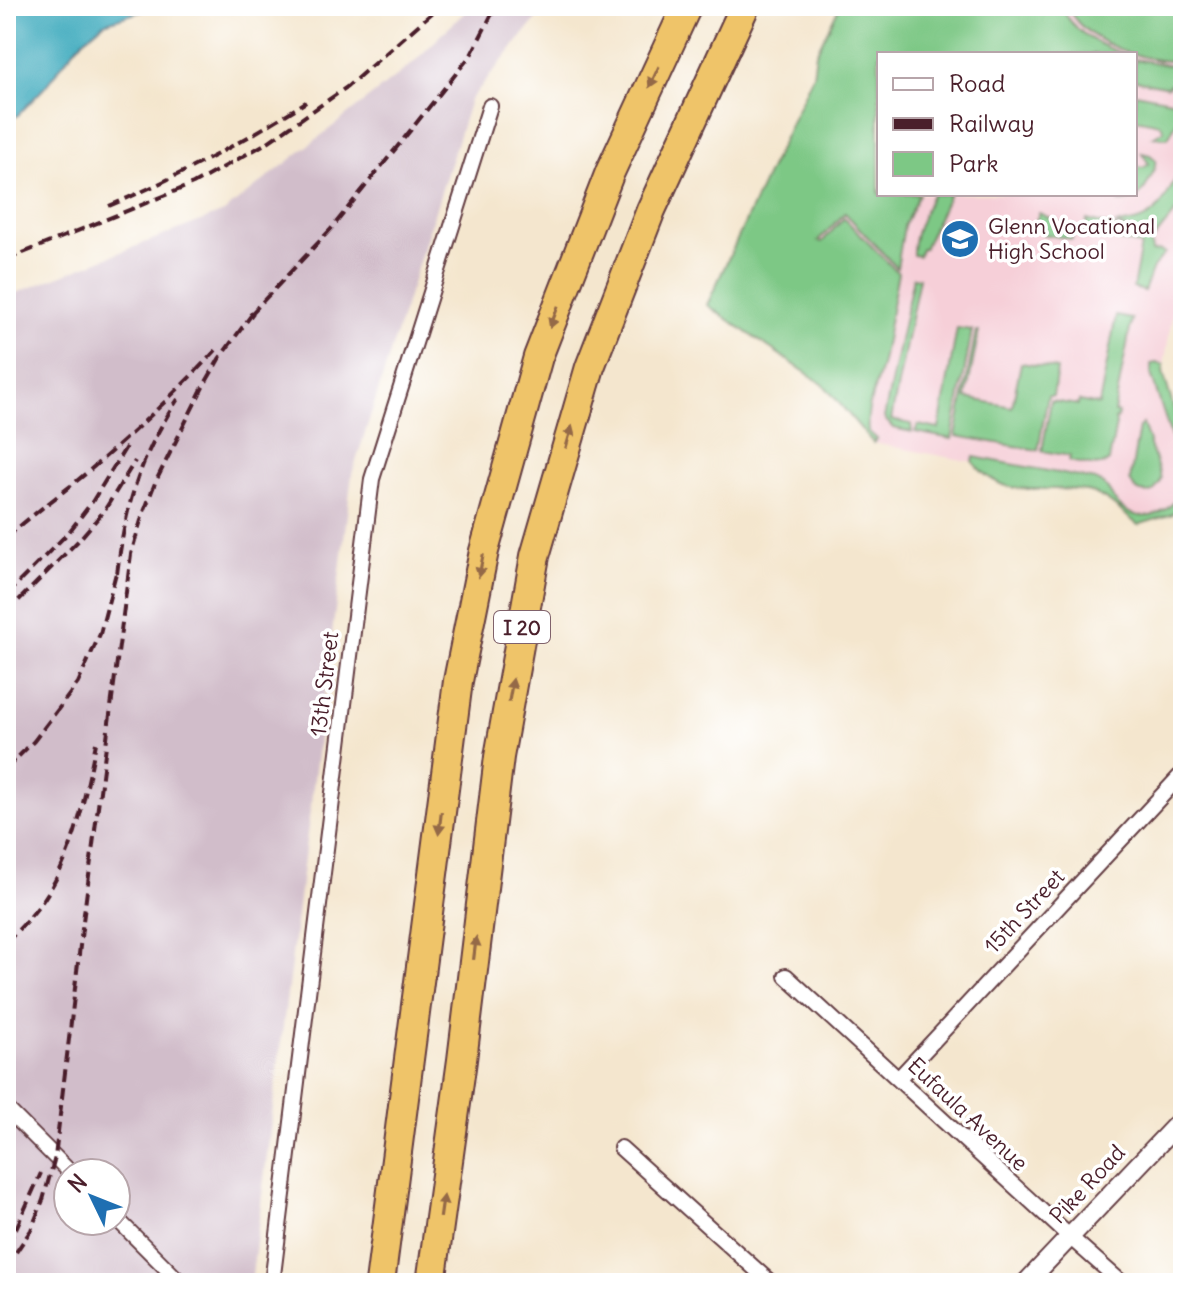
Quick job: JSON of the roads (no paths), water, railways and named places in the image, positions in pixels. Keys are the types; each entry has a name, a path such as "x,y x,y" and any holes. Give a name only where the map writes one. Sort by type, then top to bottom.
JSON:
{"highway":[{"name":"I 20","path":"380,1283 458,681 484,551 538,357 610,172 687,6"},
{"name":"I 20","path":"431,1283 499,757 535,556 590,367 651,210 745,6"}],"street":[{"name":"13th Street","path":"272,1283 372,479 490,106"},
{"name":"15th Street","path":"898,1079 1183,773"},
{"name":"Eufaula Avenue","path":"786,976 1122,1283"},
{"path":"6,1108 55,1157"},
{"name":"Pike Road","path":"1026,1283 1183,1118"},
{"path":"621,1148 771,1283"},
{"path":"132,1234 181,1283"}],"water":[{"path":"6,6 221,6 192,11 148,9 104,23 78,45 18,115 6,122"}],"railway":[{"path":"6,260 193,184 265,144 347,87 440,6"},
{"path":"250,315 331,229 471,55 496,6"},
{"path":"109,206 210,158 306,102"},
{"path":"6,1267 31,1230 55,1157 131,554 155,483 202,389 219,359 258,306"},
{"path":"6,538 114,449 220,346"},
{"path":"117,574 136,483 154,441 178,399"},
{"path":"6,595 69,532 126,447"},
{"path":"6,613 104,511 135,461"},
{"path":"6,769 34,741 78,683 100,634 117,569"},
{"path":"6,943 39,906 61,869 76,828 96,743"},
{"path":"6,1244 41,1173"}],"place":[{"name":"Glenn Vocational High School","path":"960,239"}]}
